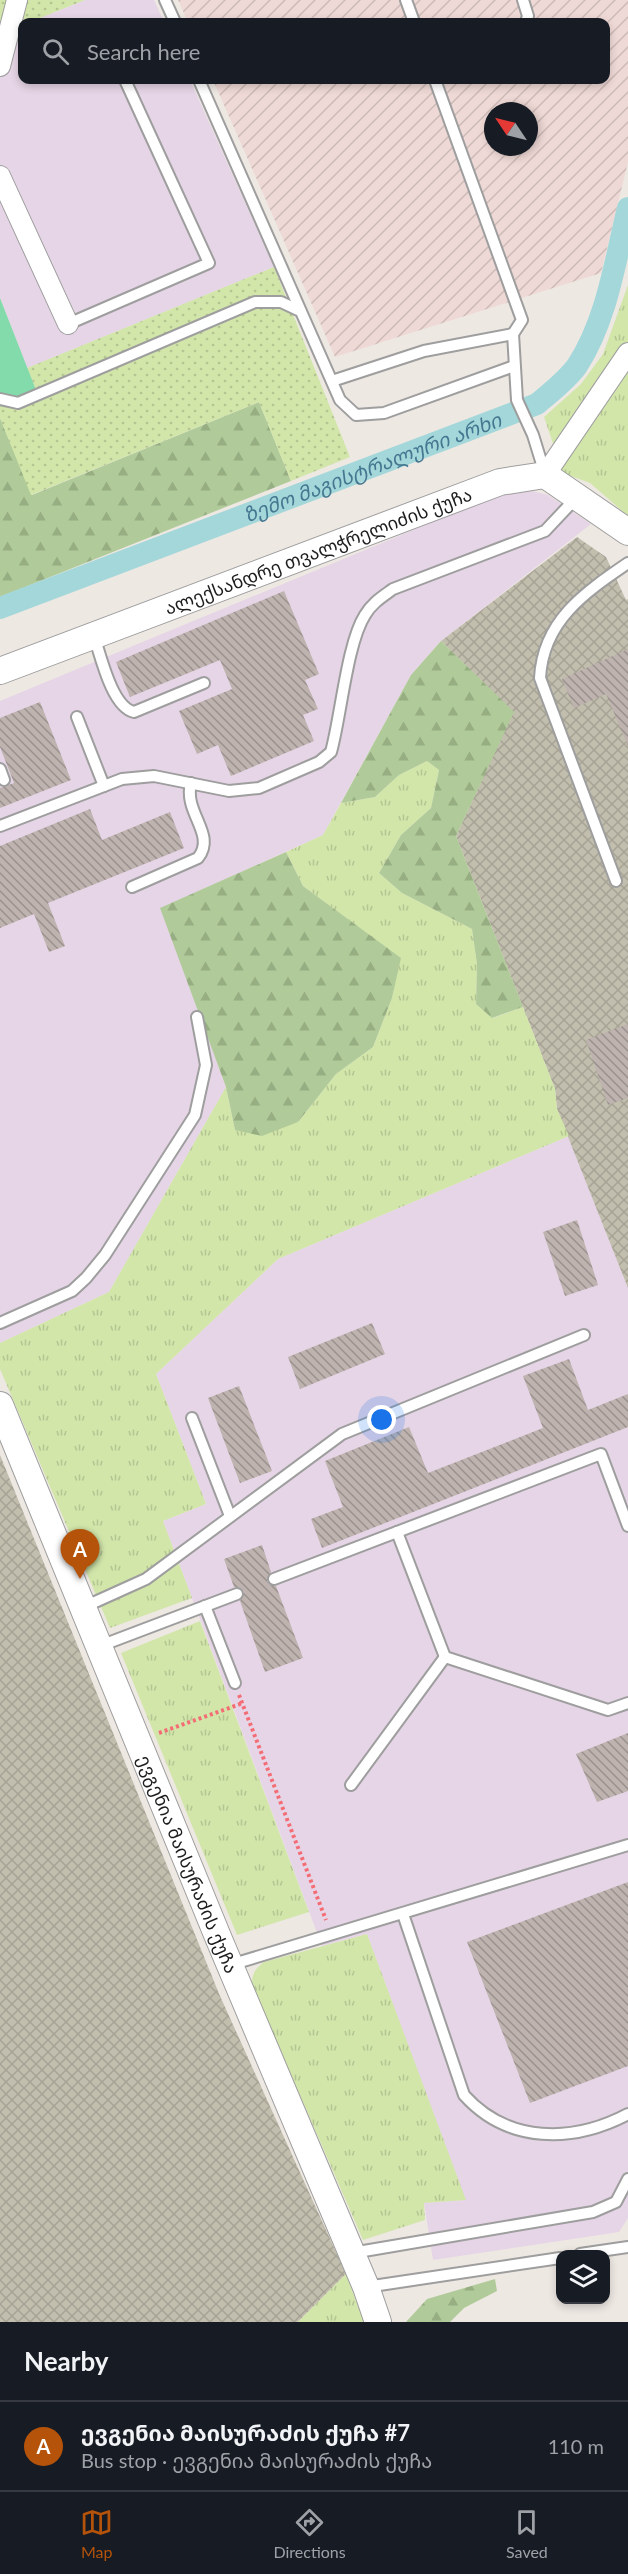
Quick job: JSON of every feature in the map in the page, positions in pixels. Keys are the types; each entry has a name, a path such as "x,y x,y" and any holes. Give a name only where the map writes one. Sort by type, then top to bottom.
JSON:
{"street":[{"path":"0,66 17,0"},
{"path":"0,176 68,324"},
{"path":"628,353 545,475 628,532"},
{"name":"ალექსანდრე თვალჭრელიძის ქუჩა","path":"0,671 500,482 545,475"},
{"name":"ევგენია მაისურაძის ქუჩა","path":"0,1405 230,1965 352,2253 378,2322"}],"lane":[{"path":"165,0 173,18"},
{"path":"406,0 413,18"},
{"path":"524,0 527,18"},
{"path":"68,324 209,262 127,84"},
{"path":"201,84 298,310 340,400 356,415 384,412 514,366"},
{"path":"436,84 522,320 513,334 517,399 533,435 545,475"},
{"path":"0,399 18,403 255,302 281,302 298,310"},
{"path":"332,381 424,351 513,334"},
{"path":"0,826 122,778 154,776 229,791 259,788 319,762 331,752 356,636 364,615 376,600 393,590 545,531 577,497"},
{"path":"616,881 540,678 542,655 556,626 586,592 628,563"},
{"path":"94,636 117,701 125,710 134,712 204,683"},
{"path":"77,717 104,786"},
{"path":"0,770 4,780"},
{"path":"132,887 198,858 204,850 205,841 189,799 191,783"},
{"path":"0,1323 72,1291 105,1255 195,1115 206,1065 197,1017"},
{"path":"84,1607 146,1579 342,1434 584,1335"},
{"path":"192,1418 230,1516"},
{"path":"274,1579 601,1454 628,1526"},
{"path":"397,1532 445,1657"},
{"path":"100,1646 237,1594"},
{"path":"205,1606 235,1683"},
{"path":"445,1657 608,1710 628,1703"},
{"path":"351,1785 445,1657"},
{"path":"230,1965 628,1845"},
{"path":"403,1914 464,2095 475,2107 506,2125 536,2134 566,2135 609,2124 628,2114"},
{"path":"352,2253 594,2212 616,2202 628,2179"},
{"path":"607,2250 628,2247"},
{"path":"366,2287 556,2259"}],"path":[{"path":"235,1683 332,1935"},
{"path":"138,1741 243,1703"}],"shaded area":[{"path":"85,0 154,0 162,18 40,18"},
{"path":"178,0 628,0 628,162 601,273 335,357 215,84 610,84 610,18 186,18"},
{"path":"18,27 18,84 192,84 274,267 27,368 0,298 0,35"},
{"path":"510,490 528,490 548,495 591,524 441,641 411,675 323,835 161,908 226,1087 109,1292 0,1343 0,701"},
{"path":"577,537 606,557 626,600 628,599 628,1288 557,1109 555,1089 456,836 513,712 441,641"},
{"path":"569,1136 628,1288 628,2218 619,2232 433,2260 424,2203 465,2200 367,1934 322,1946 163,1521 206,1504 156,1374 278,1259"},
{"path":"0,1455 220,1996 346,2274 298,2322 0,2322"}],"green space":[{"path":"0,0 85,0 40,18 18,18 18,27 0,35"},
{"path":"274,267 350,457 291,481 259,402 31,495 0,418 0,405 36,390 27,368"},
{"path":"628,285 628,516 590,483 563,473 544,417 581,384 603,354"},
{"path":"0,298 36,390 0,405"},
{"path":"259,402 291,481 0,597 0,418 32,495"},
{"path":"441,641 514,712 456,836 523,1007 492,1018 476,1004 477,964 472,929 402,893 379,873 401,835 431,808 439,770 427,761 399,775 375,797 341,803 411,675"},
{"path":"427,761 439,770 431,808 401,835 379,873 402,893 472,929 477,964 476,1004 493,1018 523,1007 555,1089 557,1109 569,1136 278,1259 156,1374 206,1504 163,1521 192,1598 110,1628 0,1369 0,1343 109,1292 226,1087 235,1130 298,1122 336,1074 373,1047 392,998 400,958 303,886 286,852 323,835 341,803 375,797 399,775"},
{"path":"286,852 303,886 401,958 392,998 373,1047 336,1074 298,1122 262,1136 235,1130 226,1087 160,908"},
{"path":"200,1621 309,1912 237,1935 121,1653"},
{"path":"367,1934 466,2200 424,2203 425,2220 363,2240 252,1985 255,1972 264,1962"},
{"path":"346,2274 364,2322 298,2322"},
{"path":"495,2279 497,2291 464,2308 450,2322 406,2322 427,2299"}],"building":[{"path":"284,591 319,674 305,680 318,709 303,715 314,741 231,776 218,745 197,754 179,711 232,689 220,660 130,697 116,662"},
{"path":"628,649 628,746 606,694 574,708 562,679"},
{"path":"40,702 71,780 0,808 0,788 14,783 0,747 0,718"},
{"path":"90,809 102,840 170,812 184,848 48,903 65,946 49,952 34,914 0,928 0,846"},
{"path":"628,1024 628,1098 608,1105 586,1040"},
{"path":"577,1220 598,1285 565,1296 543,1232"},
{"path":"372,1323 385,1354 300,1389 288,1357"},
{"path":"569,1359 588,1410 628,1394 628,1427 322,1548 311,1519 343,1507 325,1461 409,1427 428,1473 543,1428 523,1376"},
{"path":"239,1386 272,1471 240,1483 208,1398"},
{"path":"262,1545 271,1572 267,1581 270,1585 276,1586 303,1658 265,1672 240,1601 244,1592 241,1588 234,1587 224,1559"},
{"path":"628,1733 628,1791 597,1802 576,1754"},
{"path":"628,1882 628,2066 530,2103 467,1942"}],"waterway":[{"name":"ზემო მაგისტრალური არხი","path":"0,608 537,404 577,366 596,329 609,290 628,208"}],"place":[{"name":"ევგენია მაისურაძის ქუჩა #7","path":"80,1579"}]}
